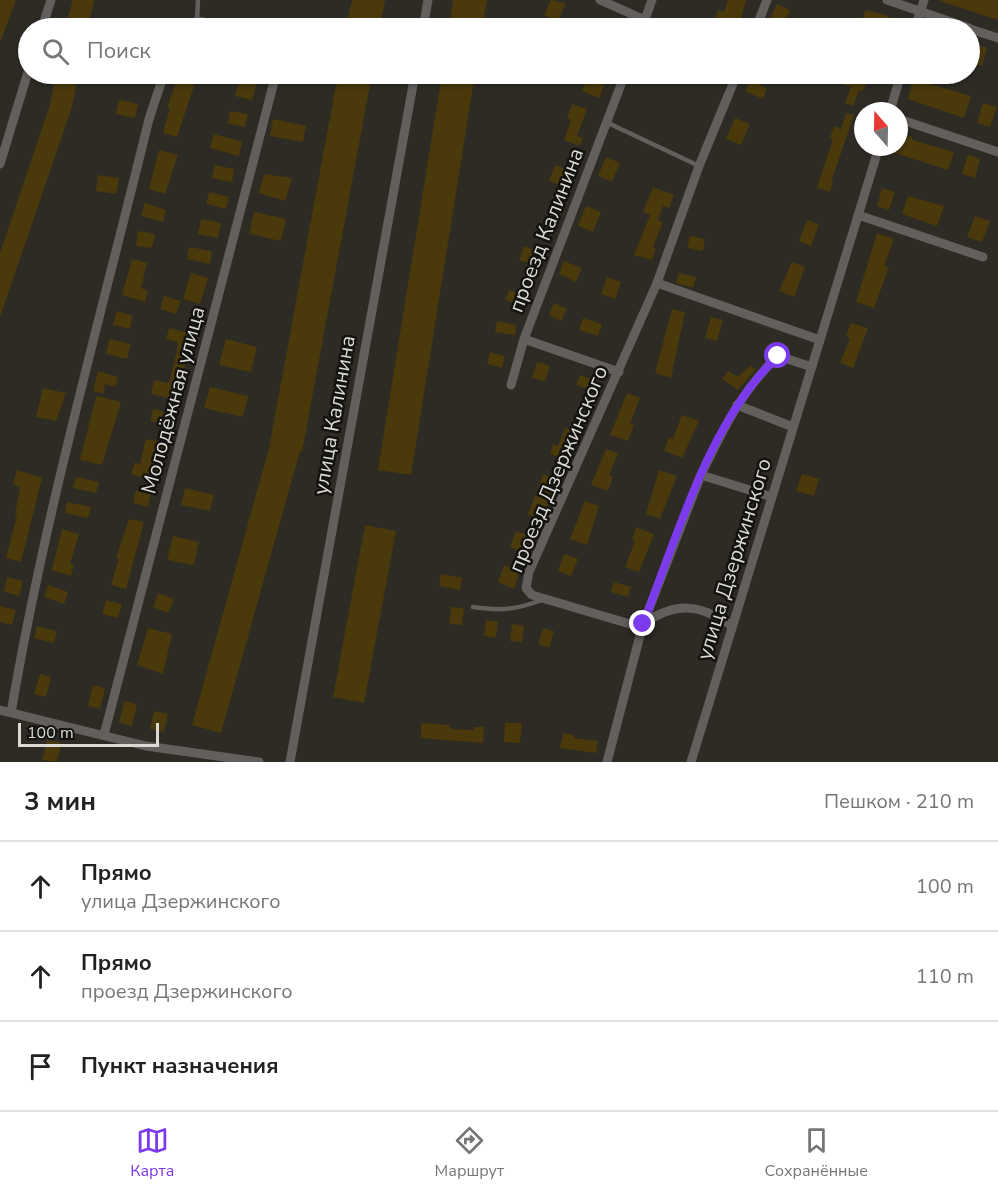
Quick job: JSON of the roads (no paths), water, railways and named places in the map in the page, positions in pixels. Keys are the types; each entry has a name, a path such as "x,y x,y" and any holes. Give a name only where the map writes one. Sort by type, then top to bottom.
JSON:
{"street":[{"path":"45,18 51,0"},
{"path":"425,18 428,0"},
{"path":"600,0 632,18"},
{"path":"645,18 652,0"},
{"path":"760,18 767,0"},
{"path":"887,0 935,18"},
{"path":"918,18 924,0"},
{"path":"980,32 998,38"},
{"path":"0,164 24,84"},
{"path":"11,712 24,636 54,509 149,119 161,84"},
{"name":"Молодёжная улица","path":"104,735 273,84"},
{"name":"улица Калинина","path":"290,762 413,84"},
{"name":"проезд Калинина","path":"619,372 524,339 621,84"},
{"name":"проезд Дзержинского","path":"643,624 630,624 560,601 542,600 532,595 526,588 529,573 657,283 699,166 733,84"},
{"path":"893,102 898,84"},
{"path":"908,123 998,152"},
{"name":"улица Дзержинского","path":"691,762 876,156"},
{"path":"858,215 983,257"},
{"path":"657,283 820,340"},
{"path":"511,386 524,339"},
{"path":"607,762 643,624 701,475 737,405 758,375 778,356 812,367"},
{"path":"737,405 793,427"},
{"path":"701,475 772,497"},
{"path":"643,624 652,617 681,608 698,608 714,614 732,626"},
{"path":"0,710 146,746 259,762"}],"lane":[{"path":"197,18 198,0"},
{"path":"606,123 699,166"},
{"path":"473,607 501,611 516,610 542,600"}]}
